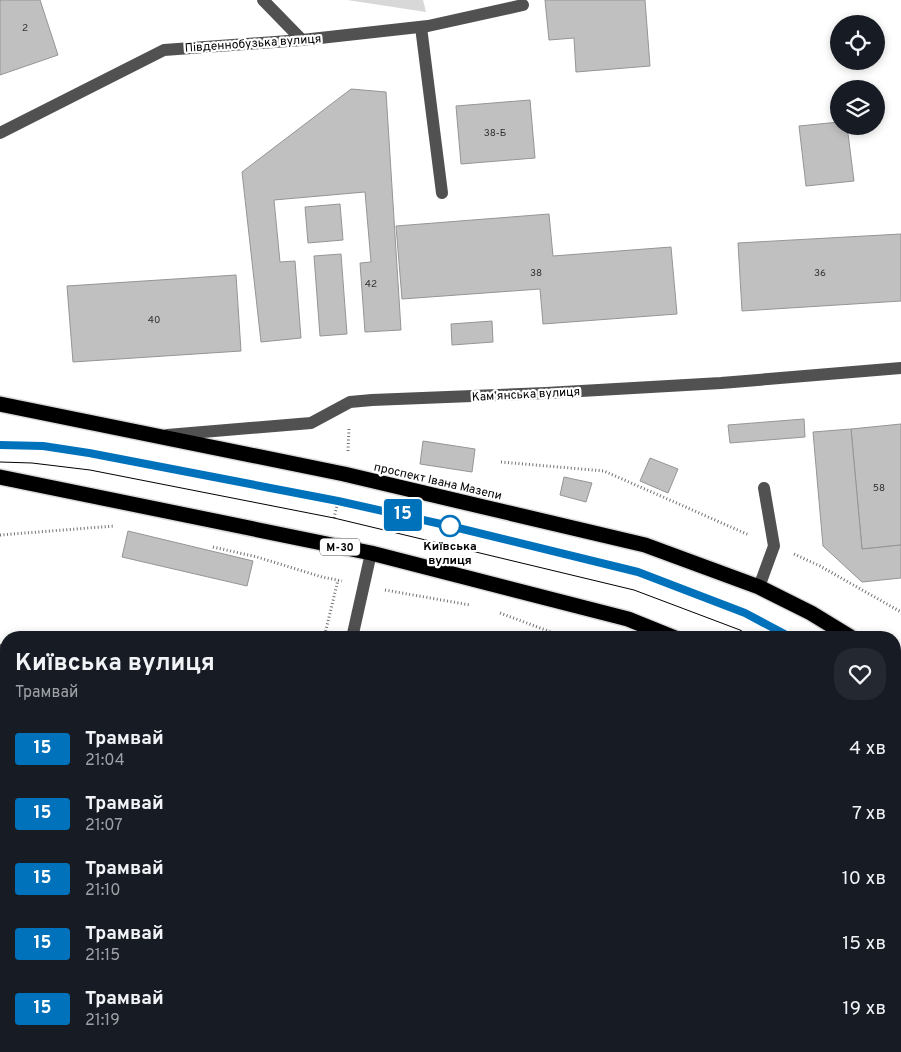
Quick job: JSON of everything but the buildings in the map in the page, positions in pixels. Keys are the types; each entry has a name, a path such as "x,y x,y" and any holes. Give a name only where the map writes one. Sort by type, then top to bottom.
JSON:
{"highway":[{"name":"проспект Івана Мазепи","path":"0,404 344,474 644,545 759,587 811,613 841,631"},
{"name":"М-30","path":"0,477 371,553 628,619 658,631"}],"street":[{"path":"264,0 302,40"},
{"name":"Південнобузька вулиця","path":"0,133 164,50 302,40 421,27 523,5"},
{"path":"421,27 442,193"},
{"name":"Камʼянська вулиця","path":"157,436 311,423 350,402 721,383 901,368"},
{"path":"759,587 774,546 764,488"},
{"path":"354,631 371,553"}],"path":[{"path":"501,462 604,471 820,566 901,612"},
{"path":"0,535 71,528 118,526"},
{"path":"210,547 257,557 322,577 479,607"},
{"path":"326,631 338,580"},
{"path":"497,612 548,631"}],"shaded area":[{"path":"347,0 423,0 426,12"}],"tram line":[{"path":"0,445 58,447 338,501 450,525 638,572 745,613 779,631"},
{"name":"15","path":"0,445 43,446 89,453 338,501 450,526 638,572 745,613 779,631"},
{"path":"0,462 32,463 90,470 334,518 634,590 742,631"}],"place":[{"name":"Київська вулиця","path":"450,526"}]}
